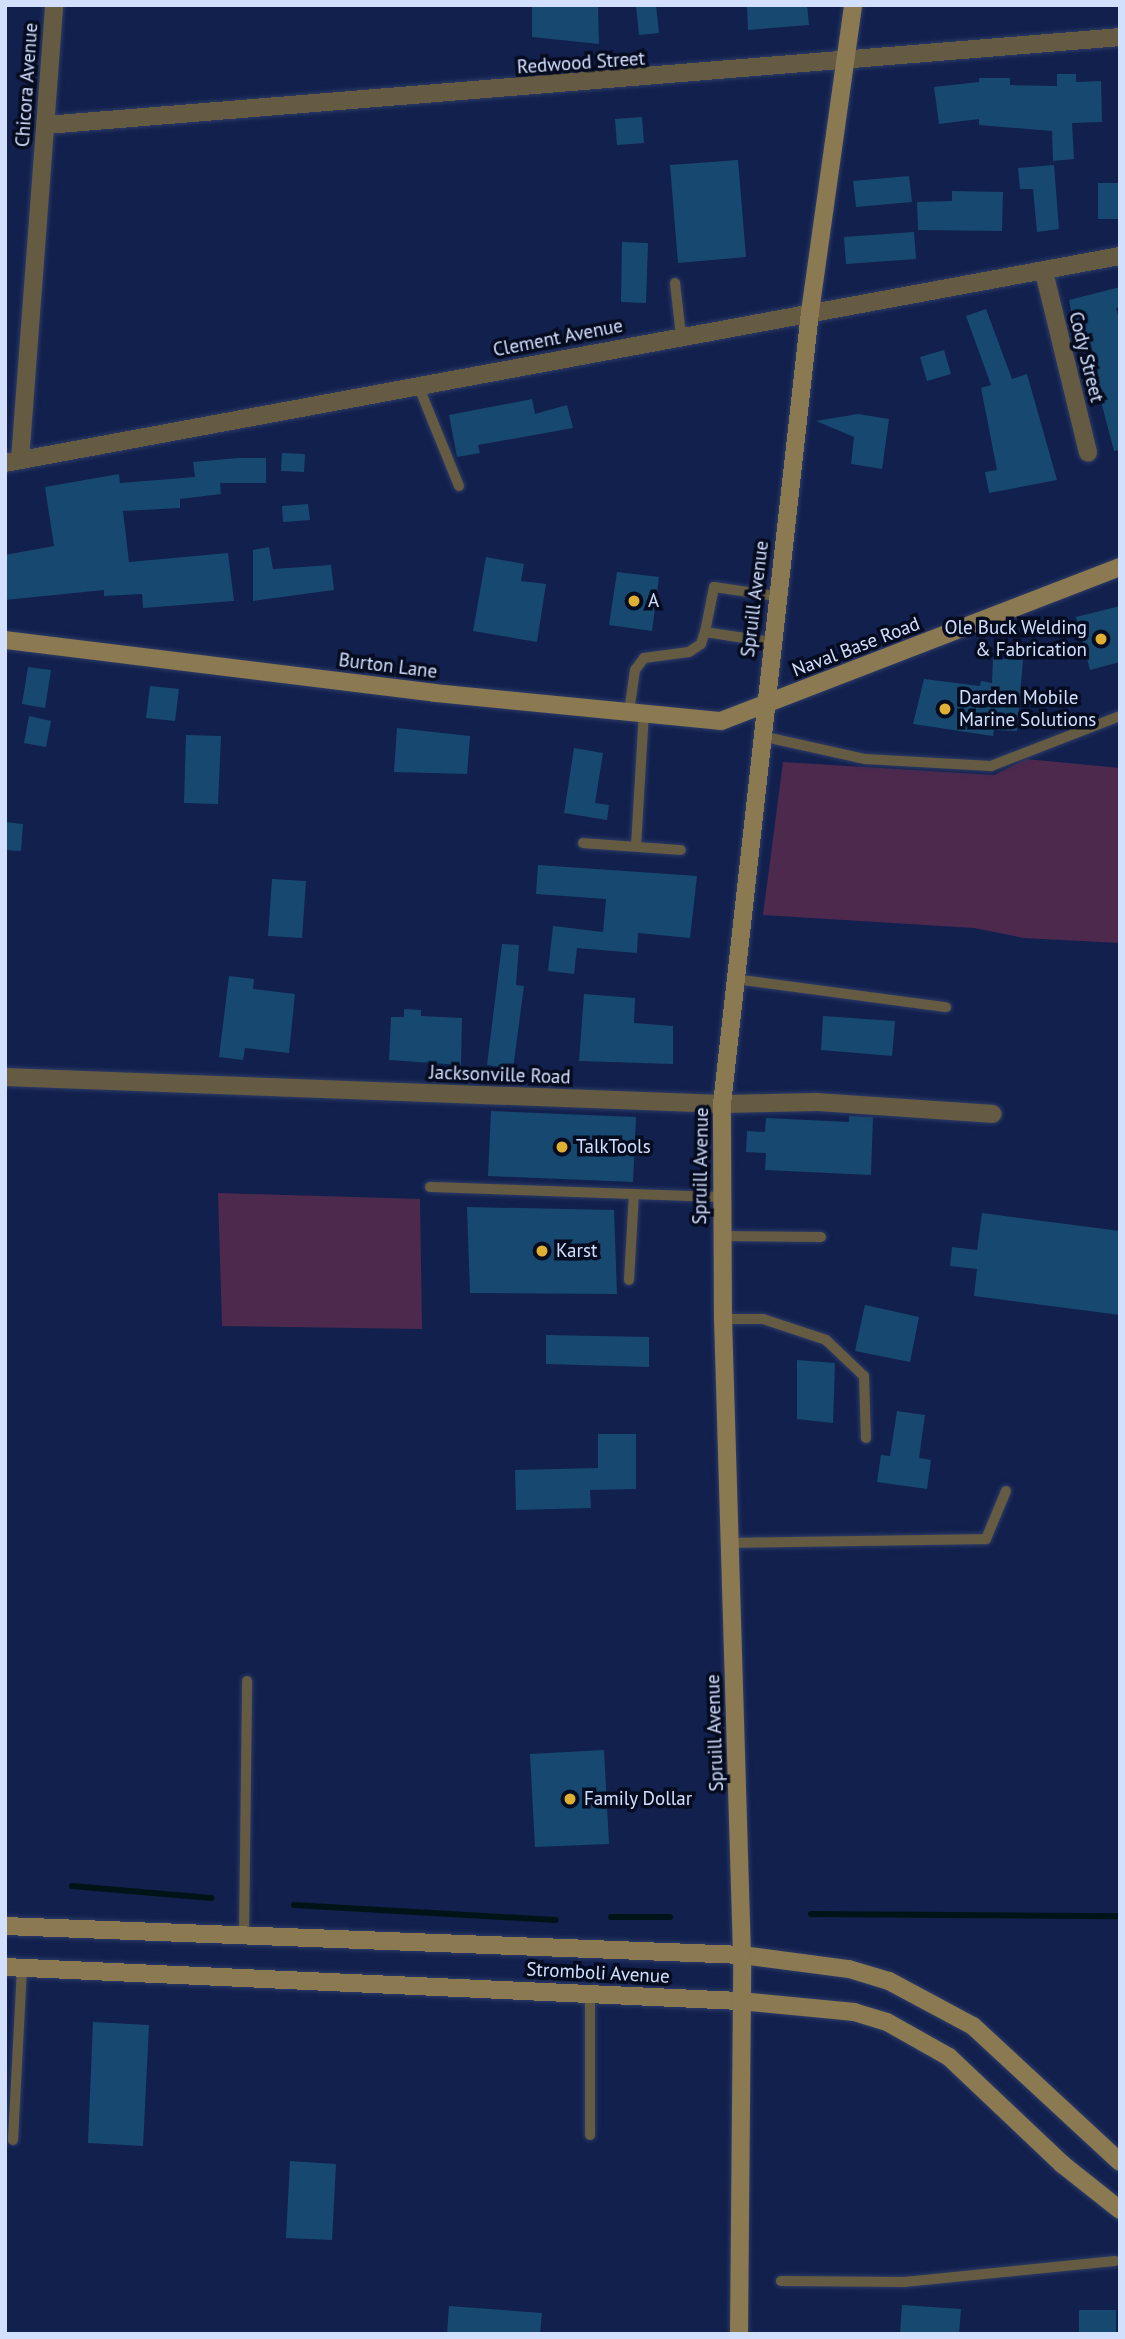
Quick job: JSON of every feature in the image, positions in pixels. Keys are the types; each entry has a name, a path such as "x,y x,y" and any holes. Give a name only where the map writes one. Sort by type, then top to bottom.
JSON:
{"street":[{"name":"Chicora Avenue","path":"13,461 46,125 54,5"},
{"name":"Spruill Avenue","path":"739,2334 742,1955 721,1236 722,1104 763,705 810,312 847,63 853,5"},
{"name":"Redwood Street","path":"46,125 847,63 1120,37"},
{"name":"Clement Avenue","path":"13,461 1120,256"},
{"name":"Cody Street","path":"1044,272 1088,453"},
{"name":"Naval Base Road","path":"763,705 1120,567"},
{"name":"Burton Lane","path":"5,640 435,694 721,721 763,705"},
{"name":"Jacksonville Road","path":"5,1077 722,1104 817,1102 993,1114"},
{"name":"Stromboli Avenue","path":"5,1926 742,1955 849,1969 933,2001 1005,2051 1120,2162"},
{"name":"Stromboli Avenue","path":"13,1967 740,2001 854,2012 918,2038 958,2065 1062,2164 1120,2210"}],"lane":[{"path":"675,283 681,336"},
{"path":"418,385 459,486"},
{"path":"636,846 635,670 644,658 689,652 701,644 714,587 776,596"},
{"path":"705,632 771,642"},
{"path":"760,736 865,760 991,766 1120,716"},
{"path":"583,843 681,850"},
{"path":"735,979 946,1007"},
{"path":"429,1187 721,1197"},
{"path":"629,1280 634,1194"},
{"path":"721,1236 821,1237"},
{"path":"723,1319 763,1319 826,1340 864,1376 866,1438"},
{"path":"730,1543 986,1539 1006,1491"},
{"path":"244,1937 247,1681"},
{"path":"13,1967 13,2140"},
{"path":"590,1994 590,2135"},
{"path":"781,2281 904,2282 1115,2261"}],"shaded area":[{"path":"1026,759 1120,768 1120,943 1024,938 974,928 763,915 783,762 994,775"},
{"path":"218,1193 420,1199 422,1329 222,1326"}],"building":[{"path":"532,5 598,5 599,44 532,37"},
{"path":"636,5 656,5 659,33 639,35"},
{"path":"747,5 807,5 809,25 748,30"},
{"path":"1057,74 1076,74 1076,82 1101,81 1102,122 1072,123 1074,159 1053,161 1052,131 979,125 979,119 939,124 934,87 979,82 979,78 1010,78 1010,85 1057,86"},
{"path":"642,117 644,143 617,145 615,119"},
{"path":"738,160 746,257 678,263 670,165"},
{"path":"1054,165 1059,229 1037,232 1033,189 1020,189 1018,168"},
{"path":"909,176 912,202 856,207 853,181"},
{"path":"1098,183 1120,183 1120,219 1098,219"},
{"path":"952,191 1003,192 1002,231 918,230 917,202 952,201"},
{"path":"914,232 916,259 846,264 844,237"},
{"path":"622,242 648,243 646,303 621,302"},
{"path":"1120,287 1120,307 1116,308 1120,323 1120,450 1114,451 1081,325 1074,326 1069,300"},
{"path":"986,309 1012,379 1027,374 1057,480 989,493 985,472 997,470 981,388 991,385 966,316"},
{"path":"944,350 951,374 927,381 920,357"},
{"path":"532,399 535,414 567,405 573,428 478,445 480,453 457,457 449,415"},
{"path":"858,414 889,419 882,469 851,464 854,437 816,421"},
{"path":"282,453 305,454 304,472 281,471"},
{"path":"266,458 266,483 220,483 221,494 180,499 180,508 123,511 129,562 228,553 234,601 143,608 142,594 104,596 104,590 5,600 5,555 54,546 45,487 119,474 120,483 195,477 193,462"},
{"path":"308,504 310,520 283,522 282,506"},
{"path":"269,547 273,569 331,565 334,590 253,601 253,550"},
{"path":"486,557 524,564 521,581 546,584 537,642 473,631"},
{"name":"A","path":"617,572 659,577 652,631 609,625"},
{"name":"Ole Buck Welding & Fabrication","path":"1120,606 1120,662 1090,670 1076,617"},
{"path":"993,658 1023,660 1017,731 994,730 993,736 913,724 924,679 980,686 981,681 992,683"},
{"path":"28,667 51,670 45,708 22,704"},
{"path":"150,686 179,689 175,721 146,718"},
{"path":"29,716 51,721 46,747 24,743"},
{"path":"397,728 470,736 467,774 394,772"},
{"path":"186,735 221,736 218,804 184,803"},
{"path":"574,748 603,753 595,803 609,805 607,820 564,813"},
{"path":"5,822 23,824 21,851 5,850"},
{"path":"538,865 697,876 690,938 638,933 637,953 577,948 574,974 548,971 553,926 603,932 606,899 536,894"},
{"path":"272,879 306,881 302,938 268,936"},
{"path":"502,944 519,945 516,985 524,986 513,1069 487,1065"},
{"path":"229,976 254,979 253,989 295,994 289,1053 245,1048 243,1060 219,1057"},
{"path":"584,994 635,998 634,1023 673,1026 673,1064 579,1061"},
{"path":"404,1009 421,1010 421,1016 462,1018 461,1065 389,1060 391,1017 404,1017"},
{"path":"823,1016 895,1021 892,1056 821,1050"},
{"name":"TalkTools","path":"491,1111 636,1117 633,1182 488,1176"},
{"path":"849,1116 873,1117 871,1175 765,1170 766,1153 746,1152 747,1131 765,1132 766,1118 849,1122"},
{"name":"Karst","path":"467,1207 614,1210 617,1294 470,1293"},
{"path":"982,1213 1120,1231 1120,1315 974,1296 977,1269 950,1266 952,1247 977,1250"},
{"path":"865,1305 919,1317 910,1362 855,1351"},
{"path":"546,1335 649,1337 649,1367 546,1364"},
{"path":"797,1360 835,1363 833,1423 797,1419"},
{"path":"897,1411 925,1415 919,1458 931,1460 927,1489 877,1482 881,1455 890,1456"},
{"path":"598,1434 636,1434 636,1489 590,1490 591,1508 516,1510 515,1470 598,1468"},
{"name":"Family Dollar","path":"604,1750 609,1844 535,1847 530,1754"},
{"path":"93,2022 149,2025 143,2146 88,2143"},
{"path":"290,2161 336,2164 332,2240 286,2238"},
{"path":"902,2305 961,2309 959,2334 900,2334"},
{"path":"449,2306 542,2313 540,2334 447,2334"},
{"path":"1079,2310 1116,2310 1116,2334 1079,2334"}],"waterway":[{"path":"72,1886 211,1898"},
{"path":"294,1905 556,1920"},
{"path":"811,1914 1120,1916"},
{"path":"611,1917 670,1917"}],"place":[{"name":"A","path":"634,601"},
{"name":"Ole Buck Welding & Fabrication","path":"1101,639"},
{"name":"Darden Mobile Marine Solutions","path":"945,709"},
{"name":"TalkTools","path":"562,1147"},
{"name":"Karst","path":"542,1251"},
{"name":"Family Dollar","path":"570,1799"}]}
